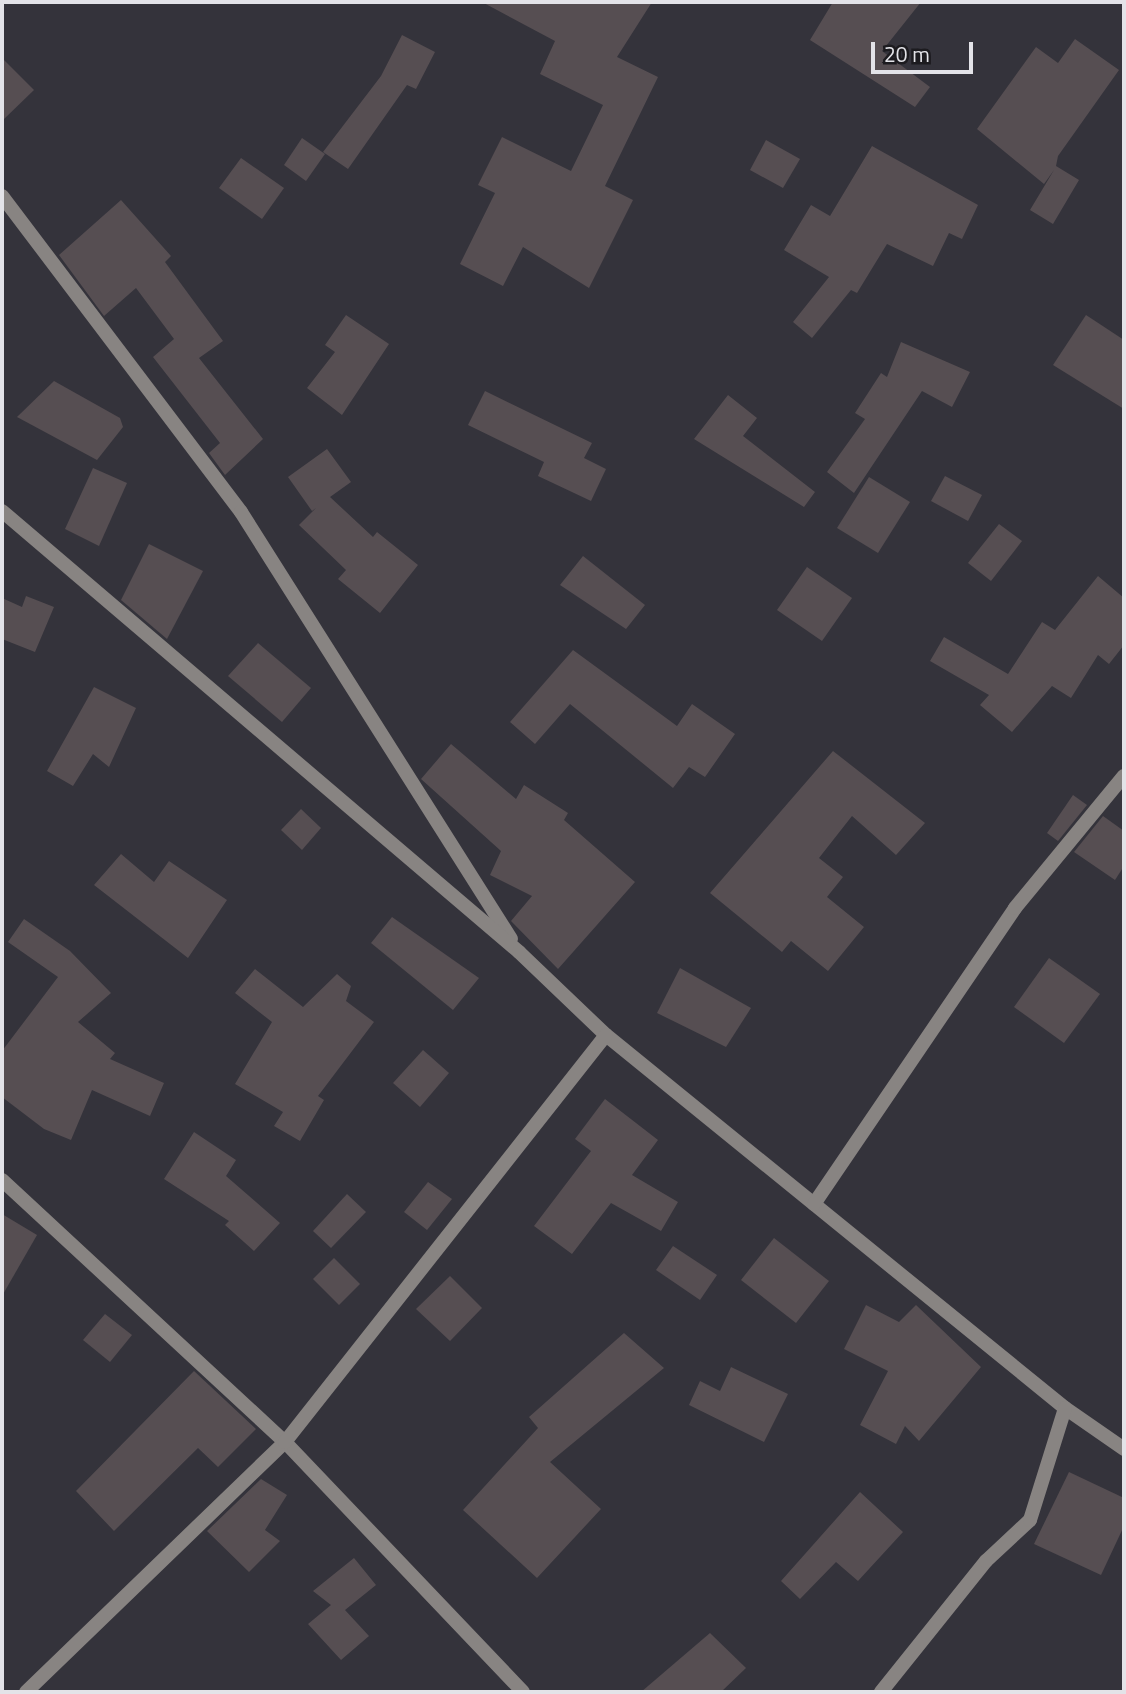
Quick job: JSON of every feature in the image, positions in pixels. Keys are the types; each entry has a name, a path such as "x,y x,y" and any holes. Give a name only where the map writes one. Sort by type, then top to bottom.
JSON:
{"street":[{"path":"2,196 241,512 519,953"},
{"path":"2,511 519,953 606,1035 1065,1408 1124,1449"},
{"path":"814,1204 1015,908 1124,776"},
{"path":"26,1692 285,1442 606,1035"},
{"path":"2,1180 285,1442 523,1692"},
{"path":"881,1692 986,1561 1030,1520 1065,1408"}],"building":[{"path":"482,2 652,2 617,57 658,77 605,186 633,200 589,288 523,247 503,286 460,264 495,193 478,185 502,137 571,171 603,105 540,74 555,41"},
{"path":"833,2 921,2 882,51 930,87 915,107 810,40"},
{"path":"402,35 435,52 416,89 407,85 348,169 323,152 381,76"},
{"path":"1075,39 1119,70 1058,156 1056,166 1079,180 1053,224 1030,210 1054,170 1044,184 977,129 1036,47 1058,63"},
{"path":"2,58 34,90 2,121"},
{"path":"302,138 325,154 306,181 284,165"},
{"path":"766,140 800,159 783,188 750,170"},
{"path":"872,146 978,205 962,239 949,233 933,266 887,244 857,293 851,290 812,338 793,322 829,277 784,250 811,205 830,216"},
{"path":"241,158 284,188 262,219 219,188"},
{"path":"121,200 171,256 165,262 223,341 199,358 263,439 225,475 209,453 220,443 153,357 174,339 136,288 104,316 59,255"},
{"path":"346,315 389,344 342,415 307,388 335,352 325,345"},
{"path":"1086,315 1124,340 1124,409 1053,365"},
{"path":"901,342 970,372 952,407 922,391 854,493 827,472 865,419 855,413 881,373 887,377"},
{"path":"54,381 120,418 123,427 97,460 17,417"},
{"path":"485,391 592,443 584,458 606,469 591,501 538,476 544,462 468,425"},
{"path":"728,395 757,418 743,436 815,492 804,507 694,439"},
{"path":"327,449 351,482 330,497 373,537 377,532 418,565 380,613 338,579 346,570 299,525 316,508 312,511 288,477"},
{"path":"93,468 127,483 99,546 65,529"},
{"path":"945,476 982,495 968,521 931,501"},
{"path":"869,477 910,502 878,553 837,528"},
{"path":"999,524 1022,541 991,581 968,563"},
{"path":"149,544 203,571 167,639 121,600"},
{"path":"583,556 645,605 626,629 560,585"},
{"path":"807,567 852,598 822,641 777,610"},
{"path":"1098,576 1124,598 1124,645 1109,664 1098,655 1071,698 1052,686 1012,732 980,705 989,695 930,661 944,637 1008,674 1042,622 1055,630"},
{"path":"26,596 54,607 35,652 2,639 2,598 22,607"},
{"path":"258,643 311,688 282,722 228,676"},
{"path":"573,650 677,726 692,704 735,734 705,777 689,767 673,788 570,704 535,744 510,722"},
{"path":"94,687 136,708 109,767 93,754 73,786 47,771"},
{"path":"451,744 516,799 524,785 568,813 564,820 635,882 558,969 511,921 532,896 490,875 501,851 421,779"},
{"path":"833,751 925,823 896,855 852,816 819,858 843,877 827,897 864,927 828,971 791,941 782,952 710,893"},
{"path":"1073,795 1087,805 1058,841 1047,833"},
{"path":"301,809 321,828 302,850 281,830"},
{"path":"1103,816 1124,831 1124,866 1115,880 1074,852"},
{"path":"121,854 154,882 169,861 227,900 188,958 94,885"},
{"path":"392,917 479,978 453,1010 371,943"},
{"path":"24,919 70,951 111,993 78,1022 115,1053 110,1059 164,1083 150,1116 92,1090 71,1140 44,1129 2,1097 2,1051 58,977 8,942"},
{"path":"1049,958 1100,994 1064,1043 1014,1007"},
{"path":"680,968 751,1008 726,1047 657,1013"},
{"path":"255,969 303,1007 337,974 351,986 346,1001 374,1022 318,1096 324,1100 300,1141 274,1126 283,1112 235,1084 272,1022 235,993"},
{"path":"423,1050 449,1073 420,1107 393,1083"},
{"path":"605,1099 658,1140 632,1175 678,1202 661,1231 611,1203 572,1254 534,1226 591,1151 575,1139"},
{"path":"194,1132 236,1160 226,1176 280,1223 254,1251 225,1225 229,1221 164,1179"},
{"path":"428,1182 452,1199 427,1230 404,1212"},
{"path":"347,1194 366,1212 331,1248 313,1231"},
{"path":"2,1214 37,1235 2,1296"},
{"path":"774,1238 829,1281 796,1323 741,1280"},
{"path":"673,1246 717,1275 700,1300 656,1270"},
{"path":"334,1258 360,1284 339,1305 313,1279"},
{"path":"450,1276 482,1308 450,1341 416,1309"},
{"path":"866,1305 899,1322 916,1305 981,1367 919,1441 905,1426 896,1444 860,1425 888,1371 844,1349"},
{"path":"105,1314 132,1335 110,1362 83,1340"},
{"path":"624,1333 664,1368 550,1462 601,1509 537,1578 463,1510 538,1428 529,1417"},
{"path":"731,1367 788,1394 764,1442 689,1405 700,1381 720,1391"},
{"path":"194,1371 256,1429 218,1467 198,1448 114,1531 76,1491"},
{"path":"1069,1472 1124,1498 1124,1526 1101,1575 1034,1544"},
{"path":"261,1479 287,1495 265,1530 280,1541 249,1572 207,1531"},
{"path":"860,1492 903,1532 858,1581 836,1562 800,1599 781,1581"},
{"path":"354,1558 376,1585 345,1610 369,1636 341,1660 308,1624 331,1605 313,1591"},
{"path":"710,1633 746,1668 721,1692 641,1692"}]}
